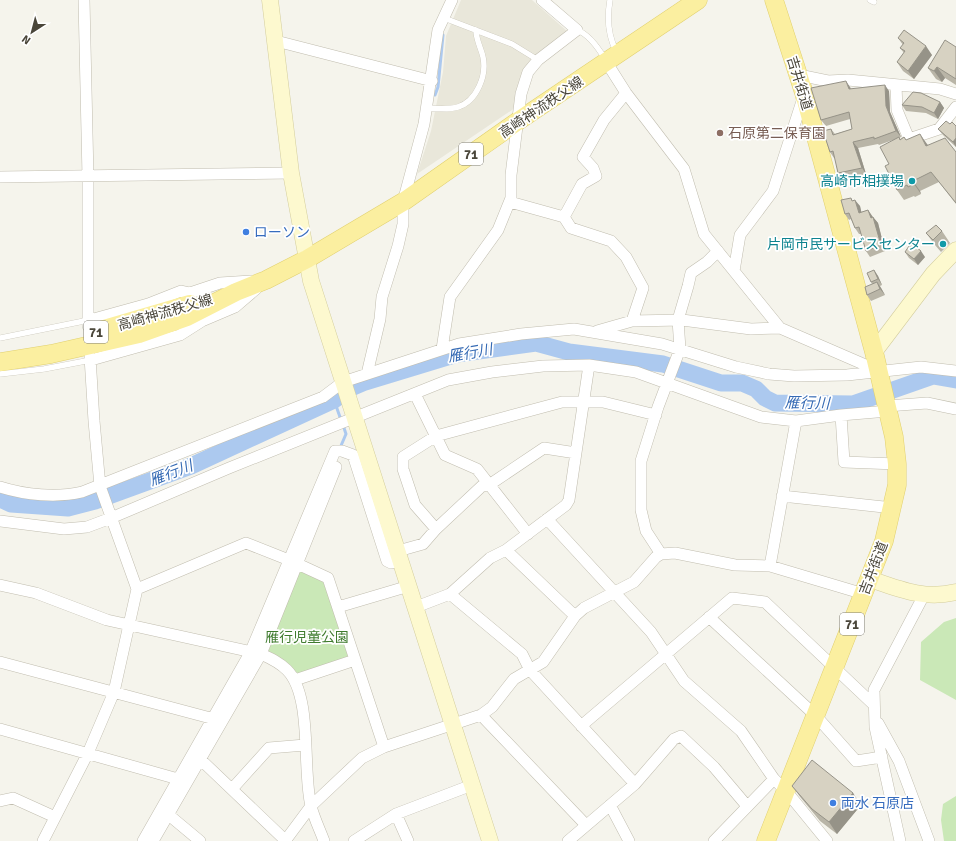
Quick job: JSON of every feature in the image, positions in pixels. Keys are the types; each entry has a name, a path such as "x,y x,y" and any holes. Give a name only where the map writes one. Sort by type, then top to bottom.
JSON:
{"main road":[{"name":"高崎神流秩父線","path":"0,362 51,354 139,334 187,317 307,259 403,202 518,121 613,59 698,0"},
{"name":"吉井街道","path":"774,0 799,75 874,352 878,373"},
{"name":"高崎神流秩父線","path":"0,351 50,343 86,334 236,292"},
{"name":"71","path":"878,373 886,406"},
{"name":"吉井街道","path":"766,841 787,792 884,541 893,508 897,485 897,464 894,437 886,406"}],"street":[{"path":"84,0 88,177 89,323 181,292 190,293 220,283 266,280"},
{"path":"270,0 291,173 311,284 400,556 490,841"},
{"path":"367,374 380,319 382,297 398,246 403,224 403,202 427,108 432,81 436,42 452,0"},
{"path":"442,349 450,297 498,230 510,202 521,94 528,72 538,60 577,30 542,0"},
{"path":"276,41 432,81"},
{"path":"613,59 626,93 684,170 704,234 780,328 878,373"},
{"path":"799,75 828,81 848,80 940,89 956,94"},
{"path":"896,84 898,110 909,140 938,129 956,107"},
{"path":"564,217 582,184 596,176 593,168 583,156 604,120 626,93"},
{"path":"734,271 740,235 773,192 804,93"},
{"path":"0,177 88,177 291,173"},
{"path":"510,202 564,217 571,228 611,241 626,257 643,288 632,321"},
{"path":"874,352 933,274 956,250"},
{"path":"661,554 646,532 641,510 641,461 680,349 678,320 688,286 690,273 707,262 718,251"},
{"path":"43,841 88,753 114,692 137,589 100,486 94,421 91,359 180,335 202,320 235,307 266,280"},
{"path":"593,332 632,321 678,320 750,330 780,328"},
{"path":"0,487 12,491 68,495 100,486 323,397 343,382 459,344 521,334 574,329 593,332 662,344 736,367 769,374 794,376 847,375 878,373 920,367 956,372"},
{"path":"416,607 450,594 490,558 506,550 566,505 569,500 589,364"},
{"path":"0,521 64,529 87,527 448,380 492,372 543,366 589,364 636,372 761,417 796,421 841,415 886,406 928,403 956,409"},
{"path":"415,394 445,455 477,469 528,534"},
{"path":"436,529 415,505 403,469 403,457 436,436 562,402 603,402 656,415"},
{"path":"841,415 844,462 897,464"},
{"path":"770,566 796,421"},
{"path":"153,841 165,812 195,757 255,654 293,562 342,451 353,455 387,561 391,563 400,556 423,544 436,529 482,486 489,485 544,448 576,453"},
{"path":"782,496 893,508"},
{"path":"547,519 651,632 684,681 741,731 774,779 787,792 827,841"},
{"path":"137,589 246,544 293,562 328,578 384,747"},
{"path":"506,550 575,616"},
{"path":"195,757 232,789 285,841 311,806 362,758 384,747 481,715 492,707 514,679 543,662 575,616 584,608 634,582 656,556 661,554 675,553 735,565 770,566 867,586 902,590 924,595 942,595 956,592"},
{"path":"0,585 36,593 107,620 255,654 275,660 287,670 294,680 302,698 311,806 324,841"},
{"path":"338,607 409,586"},
{"path":"450,594 522,654 530,670 635,784"},
{"path":"900,841 875,727 874,690 924,595"},
{"path":"581,726 732,598 765,602 874,705"},
{"path":"709,617 816,716 856,761 882,757"},
{"path":"294,680 356,660"},
{"path":"0,662 217,720"},
{"path":"481,715 586,825"},
{"path":"874,717 899,761 928,841"},
{"path":"0,729 88,753 182,782"},
{"path":"568,841 635,784 674,739 681,736 714,767 747,806"},
{"path":"232,789 269,748 305,745"},
{"path":"714,841 774,779"},
{"path":"354,841 396,814 472,785"},
{"path":"0,802 13,798 55,817"},
{"path":"610,805 629,841"},
{"path":"143,841 165,812"},
{"path":"165,812 200,841"},
{"path":"396,814 408,841"}],"lane":[{"path":"610,0 607,12 613,59"},
{"path":"444,18 512,44 538,60"},
{"path":"427,108 446,109 460,106 472,97 480,86 483,75 483,58 476,37 476,30"},
{"path":"577,30 582,32 600,51 613,59"},
{"path":"0,338 89,323"},
{"path":"0,374 44,369 91,359"}],"shaded area":[{"path":"461,0 532,0 568,32 539,55 515,108 417,174 431,131 443,72 446,36"}],"green space":[{"name":"雁行児童公園","path":"301,571 323,581 349,656 347,660 299,674 268,652 297,573"},
{"path":"956,618 956,700 920,680 921,642 944,622"},
{"path":"956,796 956,841 944,841 941,820 943,804"}],"building":[{"path":"904,30 926,46 908,71 897,62 905,51 900,48 904,43 898,38"},
{"path":"945,40 956,47 956,79 937,67 934,71 928,68"},
{"path":"846,81 849,89 885,85 886,106 896,131 874,139 874,137 853,142 862,168 838,173 833,151 830,152 823,131 831,129 833,135 852,129 849,112 821,120 811,88"},
{"path":"913,92 921,93 940,102 934,113 922,107 902,105"},
{"path":"946,121 950,124 952,122 956,126 956,138 953,142 938,129"},
{"path":"920,134 926,146 945,138 956,152 956,203 931,172 913,181 914,184 908,187 907,185 897,190 885,166 889,164 880,147 899,137 900,140 904,137 906,140"},
{"path":"851,198 852,201 855,200 859,213 868,210 871,218 873,217 881,245 866,251 859,227 855,228 849,213 845,214 841,200"},
{"path":"936,225 942,231 933,240 926,233"},
{"path":"911,243 921,251 914,259 905,252"},
{"path":"874,270 878,279 871,282 867,273"},
{"path":"877,282 880,289 867,295 865,287"},
{"path":"812,760 853,793 829,822 812,809 792,786"}],"waterway":[{"path":"435,95 438,87 443,35"},
{"name":"雁行川","path":"0,499 11,504 68,508 95,501 191,466 334,400 351,388 365,382 457,354 536,343 569,352 663,364 721,383 742,383 756,389 765,398 775,403 853,404 933,376 956,380"},
{"path":"334,400 341,420"},
{"path":"340,448 346,434 343,425"}],"place":[{"name":"石原第二保育園","path":"720,133"},
{"name":"高崎市相撲場","path":"912,181"},
{"name":"ローソン","path":"246,232"},
{"name":"片岡市民サービスセンター","path":"943,244"},
{"name":"両水 石原店","path":"833,803"}]}
